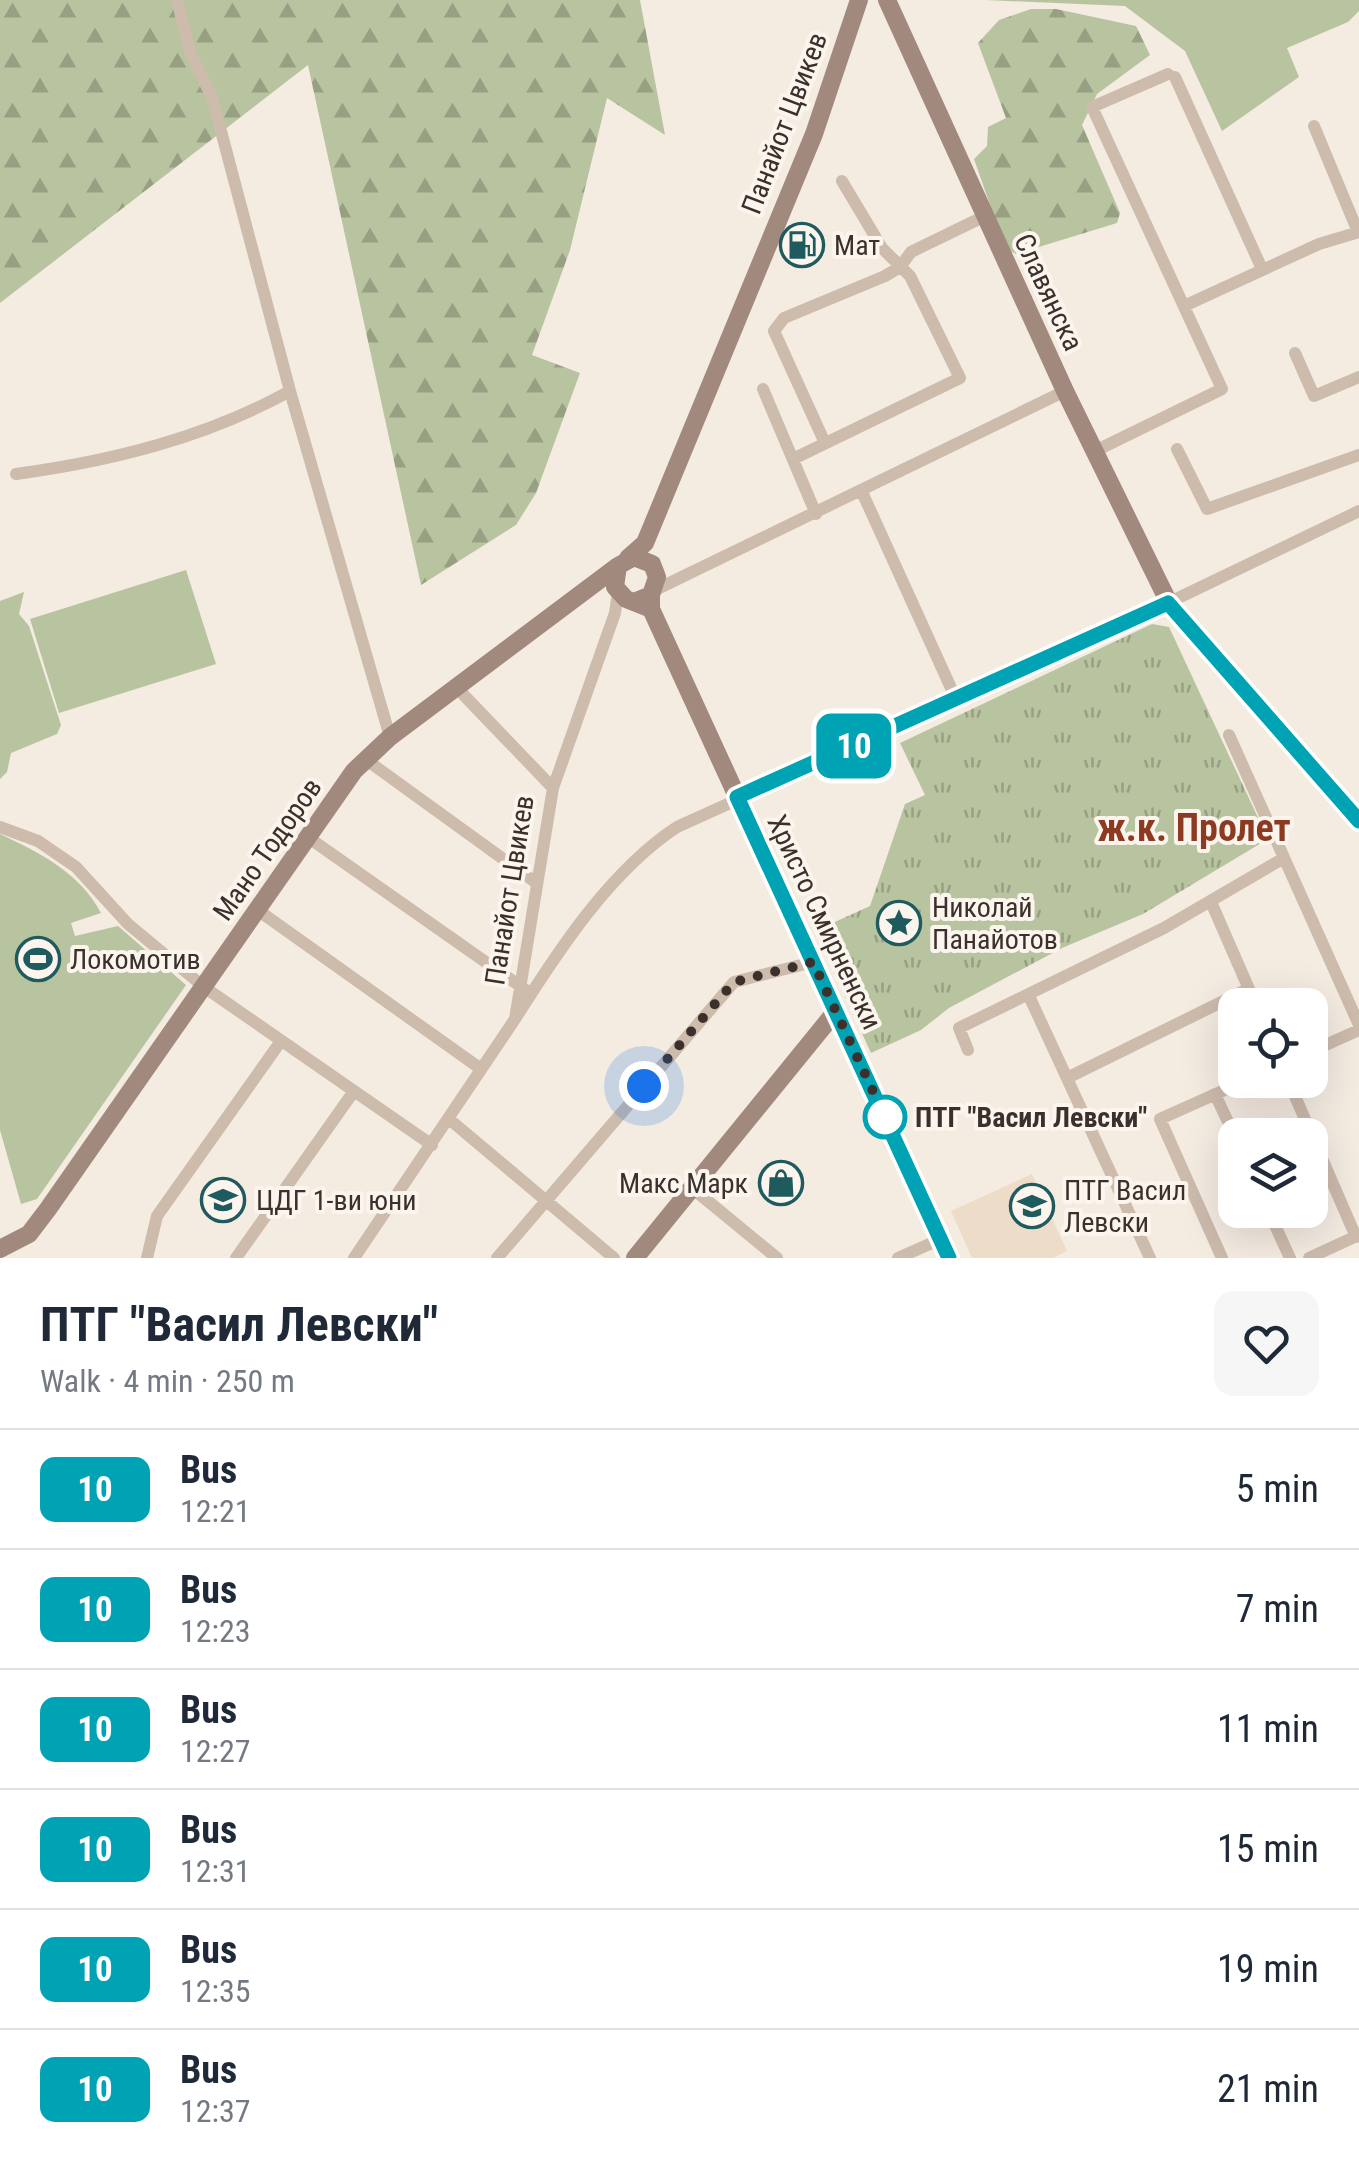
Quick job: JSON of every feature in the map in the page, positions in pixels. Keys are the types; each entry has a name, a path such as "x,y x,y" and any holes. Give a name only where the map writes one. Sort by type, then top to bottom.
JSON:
{"street":[{"path":"178,0 192,54 212,97 290,391 390,736"},
{"name":"Панайот Цвикев","path":"354,1258 515,1019 527,990 536,882 553,788 616,613 636,585 646,543 814,134 859,0"},
{"name":"Славянска","path":"887,0 1093,452 1168,603 1359,821"},
{"path":"1093,452 1222,389 1092,107 1172,75 1262,269"},
{"path":"1184,306 1262,269 1359,232 1314,126"},
{"path":"792,459 960,378 910,276 882,248 842,180"},
{"path":"824,444 774,331 784,318 900,267 911,252 984,216"},
{"path":"1295,353 1314,396 1359,377"},
{"path":"763,388 816,514"},
{"path":"16,474 152,447 257,409 290,391"},
{"path":"636,585 816,514 1065,391"},
{"path":"1177,449 1207,509 1359,455"},
{"path":"862,492 956,699"},
{"path":"309,838 527,990 650,845 737,797 1168,603 1359,510"},
{"path":"1332,523 1359,520"},
{"name":"Мано Тодоров","path":"12,1250 48,1209 365,760 456,686 636,585"},
{"name":"Христо Смирненски","path":"636,585 949,1258"},
{"path":"456,686 553,788"},
{"path":"1228,734 1359,1027 1328,1043"},
{"path":"365,760 536,882"},
{"path":"0,827 38,841 76,867 128,924 204,987 432,1145"},
{"path":"968,1050 959,1028 1211,902 1284,858"},
{"path":"1211,902 1248,988"},
{"path":"258,911 481,1068"},
{"path":"497,1258 734,982 813,962"},
{"path":"1029,996 1150,1258"},
{"path":"1067,1078 1218,1004"},
{"path":"635,1258 836,1011"},
{"path":"146,1258 156,1216 281,1040"},
{"path":"236,1258 354,1091"},
{"path":"1222,1258 1160,1119 1216,1094 1227,1118"},
{"path":"1296,1098 1358,1236 1309,1258"},
{"path":"449,1119 614,1258"},
{"path":"692,1188 777,1258"},
{"path":"1276,1228 1290,1258"},
{"path":"898,1258 941,1239"}],"green space":[{"path":"0,0 640,0 665,135 607,98 570,250 532,355 580,373 536,493 516,525 421,585 308,65 0,303"},
{"path":"986,0 1359,0 1359,11 1348,22 1287,48 1299,77 1222,131 1185,51 1125,6"},
{"path":"1031,9 1056,9 1136,26 1150,55 1097,94 1082,125 1120,213 1117,223 1016,254 1005,248 974,159 987,146 988,127 1006,118 978,43 999,20"},
{"path":"186,570 216,664 59,713 30,619"},
{"path":"24,592 19,614 29,626 61,725 57,734 11,753 7,772 0,779 0,601"},
{"path":"1152,624 1169,627 1268,839 1143,914 1062,948 949,1008 921,1030 871,1053 815,931 870,906 905,804 925,795 900,743"},
{"path":"0,834 57,865 92,899 101,913 71,923 75,936 118,926 186,985 37,1199 21,1204 0,1130"}],"shaded area":[{"path":"1032,1174 1067,1251 1053,1258 972,1258 951,1211"}],"bus line":[{"name":"10","path":"949,1258 737,797 1168,603 1359,821"}],"place":[{"name":"Мат","path":"802,245"},
{"name":"Николай Панайотов","path":"899,923"},
{"name":"Локомотив","path":"38,959"},
{"name":"ПТГ \"Васил Левски\"","path":"885,1117"},
{"name":"Макс Марк","path":"781,1183"},
{"name":"ЦДГ 1-ви юни","path":"223,1200"},
{"name":"ПТГ Васил Левски","path":"1032,1206"}],"district":[{"name":"ж.к. Пролет","path":"1194,828"}],"route":[{"path":"644,1086 734,982 813,962 885,1117"}]}
